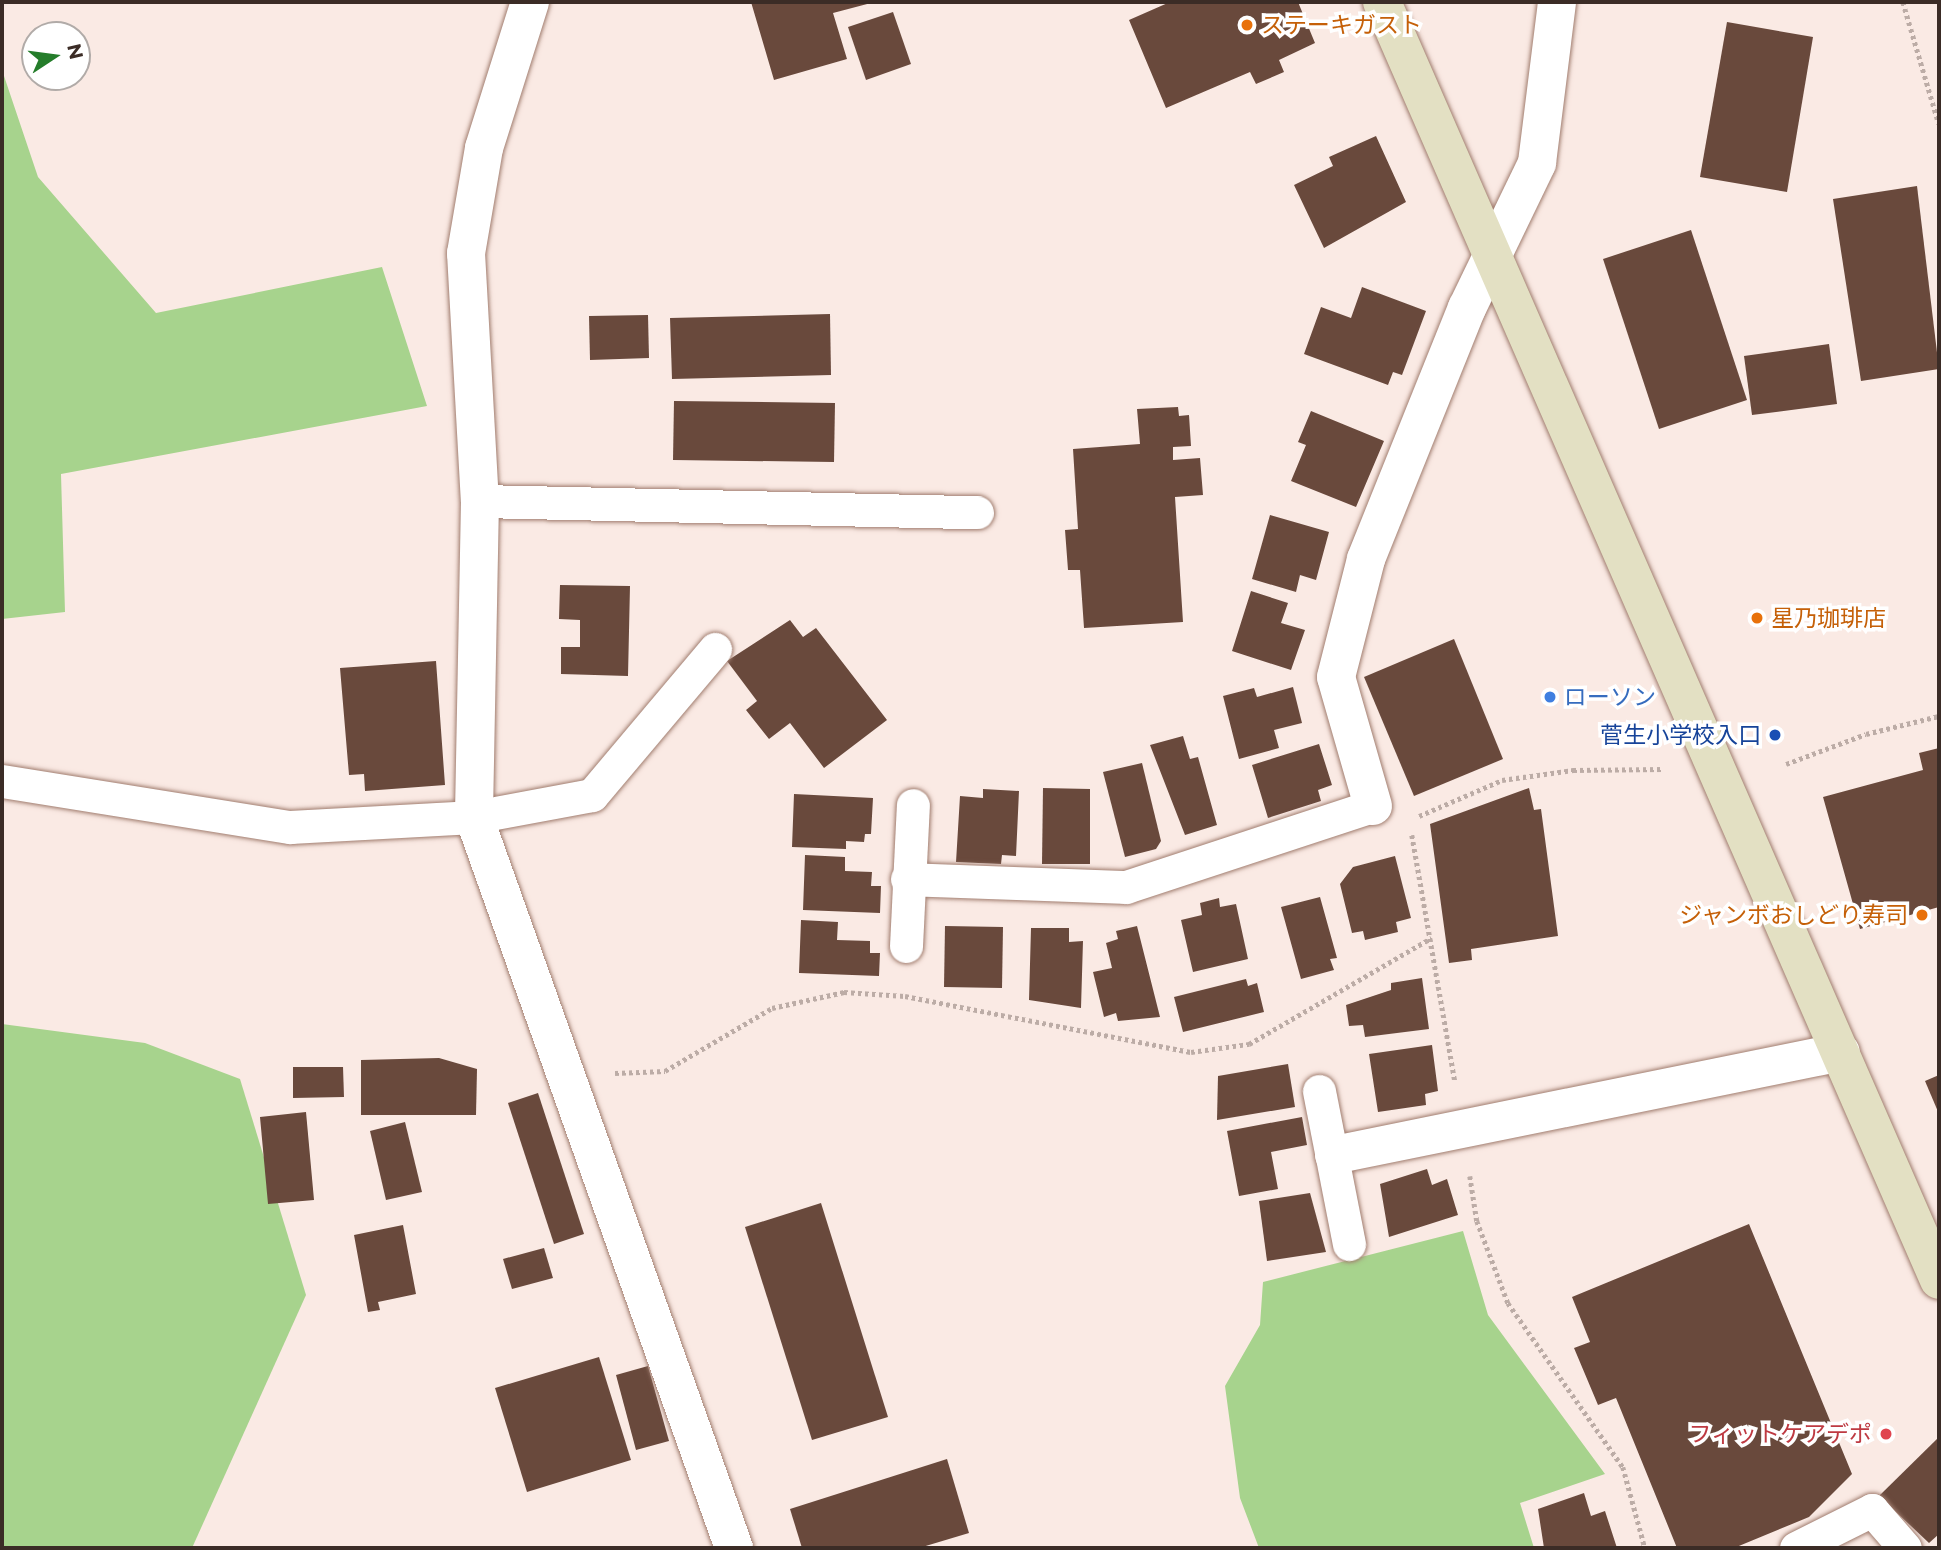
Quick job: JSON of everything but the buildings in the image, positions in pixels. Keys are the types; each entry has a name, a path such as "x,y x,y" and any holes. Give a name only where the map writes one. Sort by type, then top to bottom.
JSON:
{"street":[{"path":"530,2 484,148 466,253 480,501 474,817 570,1074 734,1548"},
{"path":"1382,2 1497,257 1939,1280"},
{"path":"1373,806 1336,677 1366,559 1467,308 1497,257 1536,163 1557,2"},
{"path":"1334,1155 1841,1052"}],"lane":[{"path":"480,501 977,512"},
{"path":"2,781 290,827 474,817 592,795 715,649"},
{"path":"906,946 907,879 913,805"},
{"path":"907,879 1126,887 1373,806"},
{"path":"1319,1091 1334,1155 1349,1244"},
{"path":"1796,1548 1872,1510 1905,1548"}],"path":[{"path":"1903,2 1939,124"},
{"path":"1786,764 1866,734 1939,716"},
{"path":"1644,1548 1623,1467 1508,1303 1477,1220 1409,821 1502,780 1573,770 1718,768"},
{"path":"570,1074 665,1071 772,1008 844,992 905,996 1191,1052 1249,1044 1431,938"}],"green space":[{"path":"2,70 38,177 156,313 382,267 427,406 61,474 65,612 2,619"},
{"path":"2,1024 145,1043 240,1079 306,1295 192,1548 2,1548"},
{"path":"1463,1231 1488,1315 1605,1474 1520,1503 1534,1548 1259,1548 1240,1498 1225,1386 1260,1325 1263,1282"}],"place":[{"name":"ステーキガスト","path":"1247,25"},
{"name":"星乃珈琲店","path":"1757,618"},
{"name":"ローソン","path":"1550,697"},
{"name":"菅生小学校入口","path":"1775,735"},
{"name":"ジャンボおしどり寿司","path":"1922,915"},
{"name":"フィットケアデポ","path":"1886,1434"}]}
